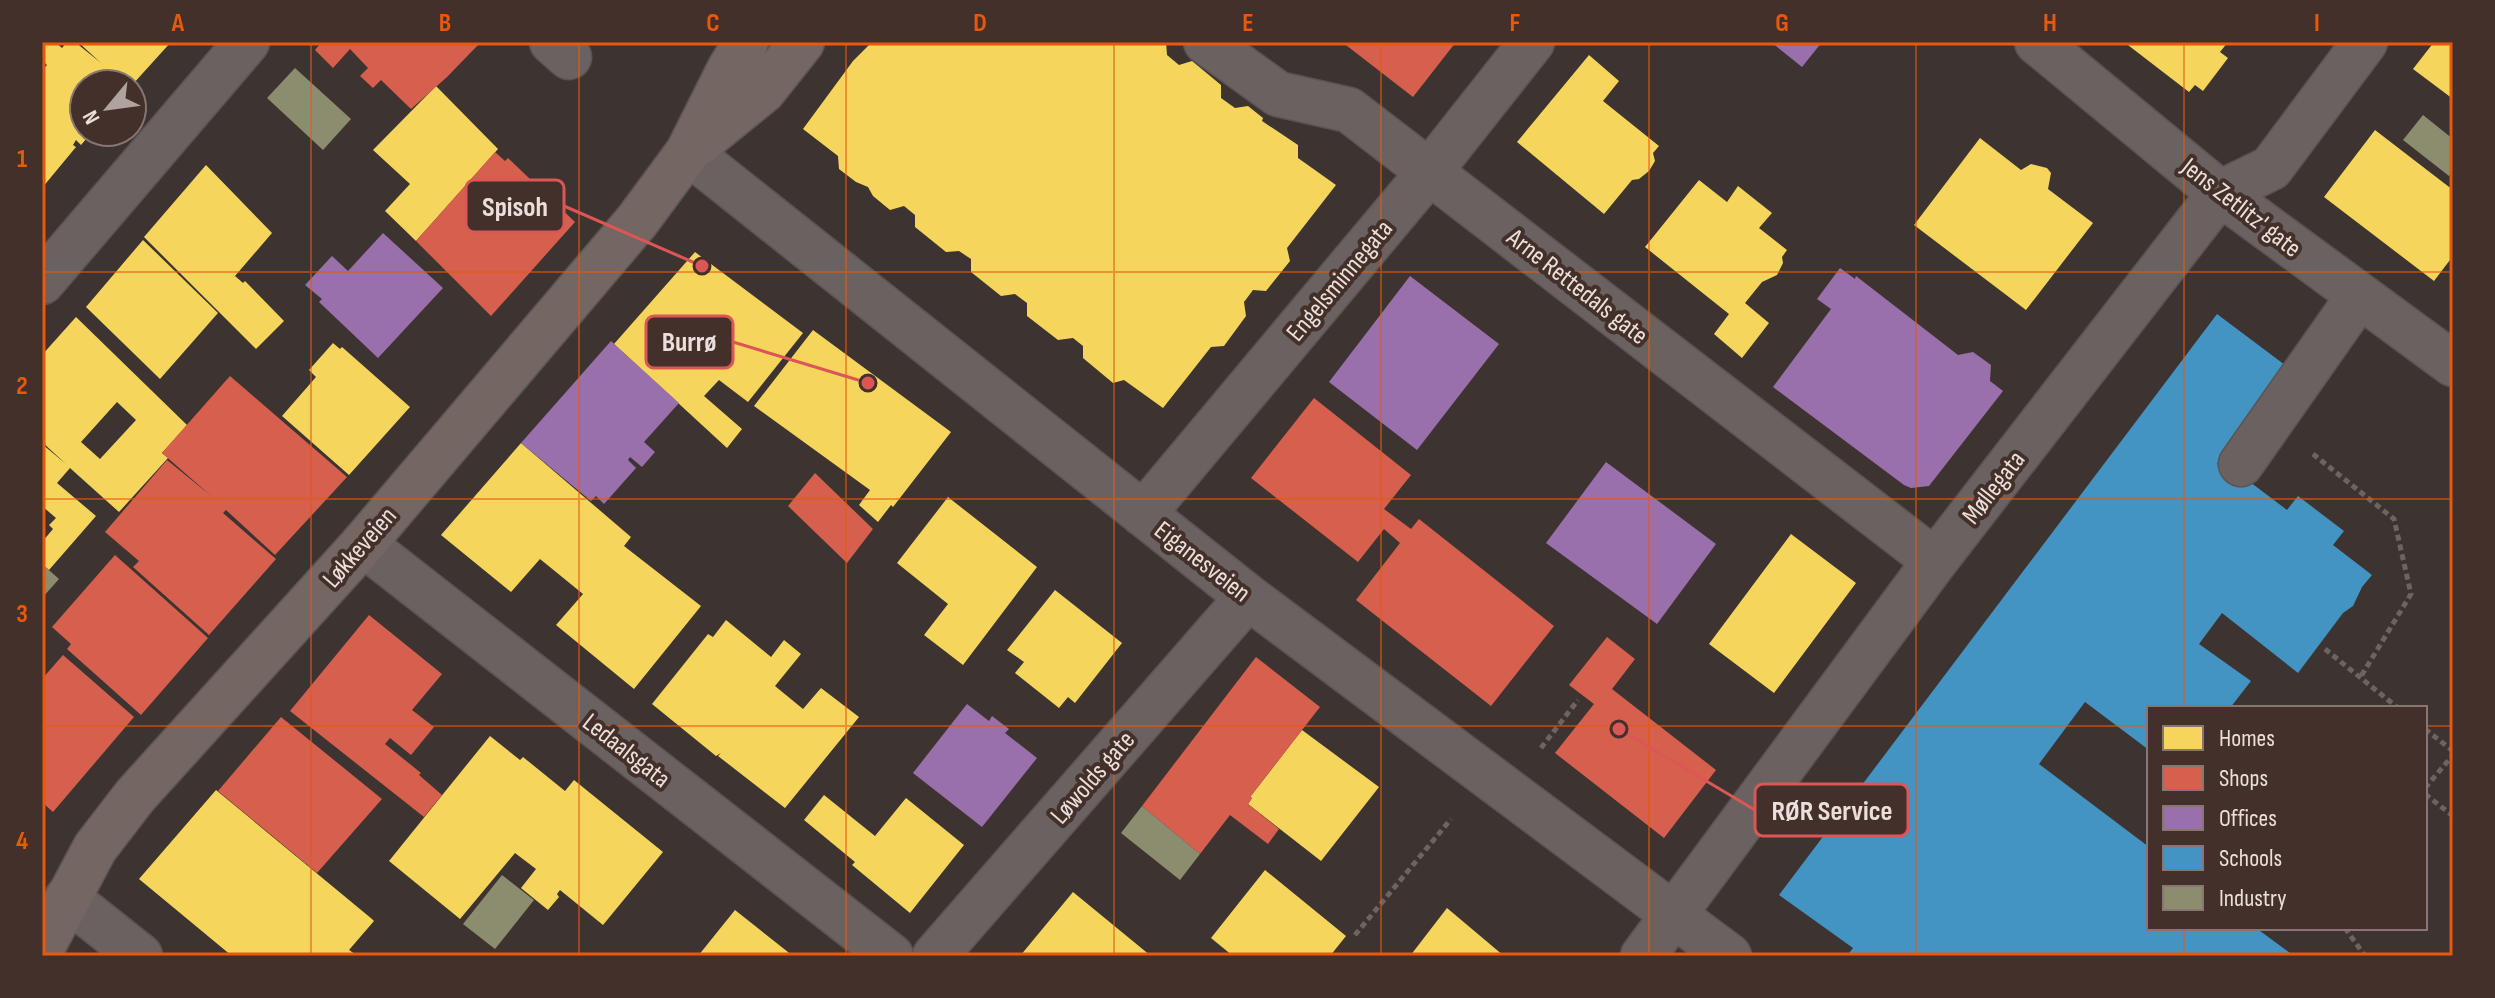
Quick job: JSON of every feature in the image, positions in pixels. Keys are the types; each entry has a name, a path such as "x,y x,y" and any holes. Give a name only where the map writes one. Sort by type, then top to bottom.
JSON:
{"main road":[{"name":"Løkkeveien","path":"42,948 95,848 135,796 363,544 637,221 688,152 746,42"},
{"name":"Løkkeveien","path":"688,152 763,91 802,42"}],"street":[{"path":"42,282 247,42"},
{"name":"Arne Rettedals gate","path":"1206,42 1278,94 1349,110 1935,561"},
{"name":"Engelsminnegata","path":"1143,514 1430,171 1532,42"},
{"name":"Jens Zetlitz' gate","path":"2037,42 2220,193 2453,364"},
{"name":"Møllegata","path":"1643,956 1935,561 2220,193 2271,168 2365,42"},
{"name":"Eiganesveien","path":"688,152 1248,597 1729,956"},
{"path":"2241,464 2359,296"},
{"name":"Ledaalsgata","path":"363,544 891,956"},
{"name":"Løwolds gate","path":"935,956 1248,597"},
{"path":"67,898 140,956"}],"path":[{"path":"2302,446 2394,519 2411,594 2360,678"},
{"path":"2325,649 2395,706"},
{"path":"1538,752 1578,700"},
{"path":"2427,731 2453,753 2427,788"},
{"path":"2427,793 2453,816"},
{"path":"1355,935 1459,810"},
{"path":"2346,930 2365,956"}],"building: Homes":[{"path":"47,42 55,42 62,48 67,42 75,42 101,63 78,42 171,42 147,68 68,68 68,148 75,148 42,188 42,71 47,65 42,60 42,48"},
{"path":"872,42 1166,42 1167,55 1179,65 1192,61 1221,85 1221,98 1235,108 1248,106 1263,118 1262,121 1298,145 1298,158 1336,185 1287,248 1290,261 1266,291 1253,290 1244,302 1246,316 1224,346 1211,347 1163,408 1124,380 1113,383 1083,358 1083,346 1073,338 1058,340 1027,316 1027,303 1015,294 1001,296 971,272 971,259 959,251 946,252 915,227 915,215 904,206 890,210 873,196 868,187 839,169 838,156 803,129 853,61"},
{"path":"2124,42 2228,42 2220,52 2228,58 2203,91 2195,85 2189,92"},
{"path":"2434,42 2453,42 2453,99 2413,69"},
{"path":"1589,55 1619,81 1603,101 1659,146 1653,153 1655,161 1649,171 1632,180 1604,214 1517,142"},
{"path":"436,86 498,149 416,241 385,211 410,184 373,150"},
{"path":"2375,130 2453,190 2453,224 2450,227 2453,229 2453,256 2434,281 2324,197"},
{"path":"1980,138 2021,170 2031,164 2047,168 2051,173 2048,189 2093,223 2026,310 1914,225"},
{"path":"206,165 272,233 235,276 243,283 245,281 284,321 256,349 144,237"},
{"path":"1699,180 1727,202 1738,186 1772,213 1759,228 1787,250 1777,275 1762,282 1745,303 1769,323 1742,358 1714,334 1729,314 1645,247"},
{"path":"143,240 218,313 160,379 86,307"},
{"path":"695,252 803,333 748,402 719,380 704,396 742,429 727,448 614,344"},
{"path":"76,317 187,425 162,453 168,458 119,512 70,468 57,483 96,516 49,570 42,564 42,542 53,529 49,525 56,518 42,506 42,444 66,464 42,442 42,355","holes":["117,402 136,420 100,459 81,442"]},
{"path":"813,330 951,432 878,522 859,505 870,490 754,406"},
{"path":"333,343 340,349 342,347 410,407 349,475 282,416 316,377 309,370"},
{"path":"521,443 631,537 624,546 701,606 634,689 556,625 583,594 540,559 511,592 441,535"},
{"path":"948,497 1037,567 963,665 924,635 948,604 897,563"},
{"path":"1791,534 1856,583 1774,693 1709,644"},
{"path":"1055,590 1122,643 1075,703 1068,697 1059,708 1015,673 1024,662 1007,650"},
{"path":"726,620 771,657 784,640 801,654 775,686 803,709 821,688 859,717 785,808 718,756 721,753 716,756 652,704 708,634 713,637"},
{"path":"1302,730 1379,787 1321,861 1248,804 1250,797"},
{"path":"490,736 520,760 523,757 565,791 574,780 663,852 603,925 560,890 557,894 559,897 548,910 521,888 536,869 515,853 460,919 389,861"},
{"path":"216,790 374,921 349,950 358,956 232,956 139,879"},
{"path":"824,795 875,836 906,798 964,845 910,913 804,820"},
{"path":"1265,870 1346,936 1330,956 1233,956 1211,938"},
{"path":"1073,892 1151,956 1020,956"},
{"path":"1447,908 1504,956 1410,956"},
{"path":"735,910 793,956 698,956"}],"building: Shops":[{"path":"318,42 474,42 478,45 411,109 381,80 373,88 360,76 368,68 350,49 333,68 315,50 320,44"},
{"path":"1342,42 1456,42 1413,97"},
{"path":"495,152 505,161 508,158 575,222 491,316 416,241"},
{"path":"230,376 347,477 275,555 226,510 223,513 276,559 209,635 133,567 139,561 105,532 167,460 210,495 162,453"},
{"path":"1314,398 1411,475 1384,509 1411,529 1419,519 1554,626 1491,706 1356,600 1400,543 1384,529 1358,562 1251,478"},
{"path":"815,473 873,529 847,563 788,506"},
{"path":"115,555 208,638 141,715 67,649 71,644 52,627"},
{"path":"369,615 442,674 412,710 434,727 411,755 390,738 385,744 442,795 424,817 290,711"},
{"path":"1607,637 1635,659 1612,689 1716,770 1664,838 1555,753 1594,704 1569,685"},
{"path":"63,655 134,717 53,812 42,802 42,679"},
{"path":"1256,657 1320,707 1250,797 1248,804 1279,829 1268,844 1230,815 1200,854 1142,806"},
{"path":"281,717 382,799 317,873 218,791"}],"building: Offices":[{"path":"1771,42 1822,42 1802,67"},
{"path":"383,233 443,288 378,358 305,285 332,256 348,271"},
{"path":"1840,268 1855,279 1856,276 1958,355 1973,352 1991,365 1990,381 2003,391 1929,486 1911,488 1904,485 1773,387 1831,309 1817,299"},
{"path":"1410,276 1499,344 1417,450 1329,382"},
{"path":"611,341 679,403 644,442 655,452 642,467 630,457 628,460 636,468 604,504 596,496 591,501 521,443"},
{"path":"1606,462 1716,544 1657,624 1546,543"},
{"path":"967,704 989,721 992,716 1009,729 1005,733 1037,758 982,827 913,773"}],"building: Schools":[{"path":"2217,314 2289,368 2217,464 2243,484 2246,479 2287,510 2298,496 2344,531 2333,545 2372,575 2353,606 2343,613 2298,673 2222,613 2199,644 2251,681 2232,706 2147,706 2147,748 2085,702 2039,764 2147,845 2147,930 2259,930 2294,956 1847,956 1853,948 1779,895"}],"building: Industry":[{"path":"295,68 351,119 323,150 267,98"},
{"path":"2423,115 2453,139 2453,170 2449,176 2403,140"},
{"path":"42,564 59,579 42,598"},
{"path":"1142,806 1200,854 1180,880 1121,833"},
{"path":"502,875 534,900 495,949 463,924"}],"place":[{"name":"Spisoh","path":"702,266"},
{"name":"Burrø","path":"868,383"},
{"name":"RØR Service","path":"1619,729"}]}
